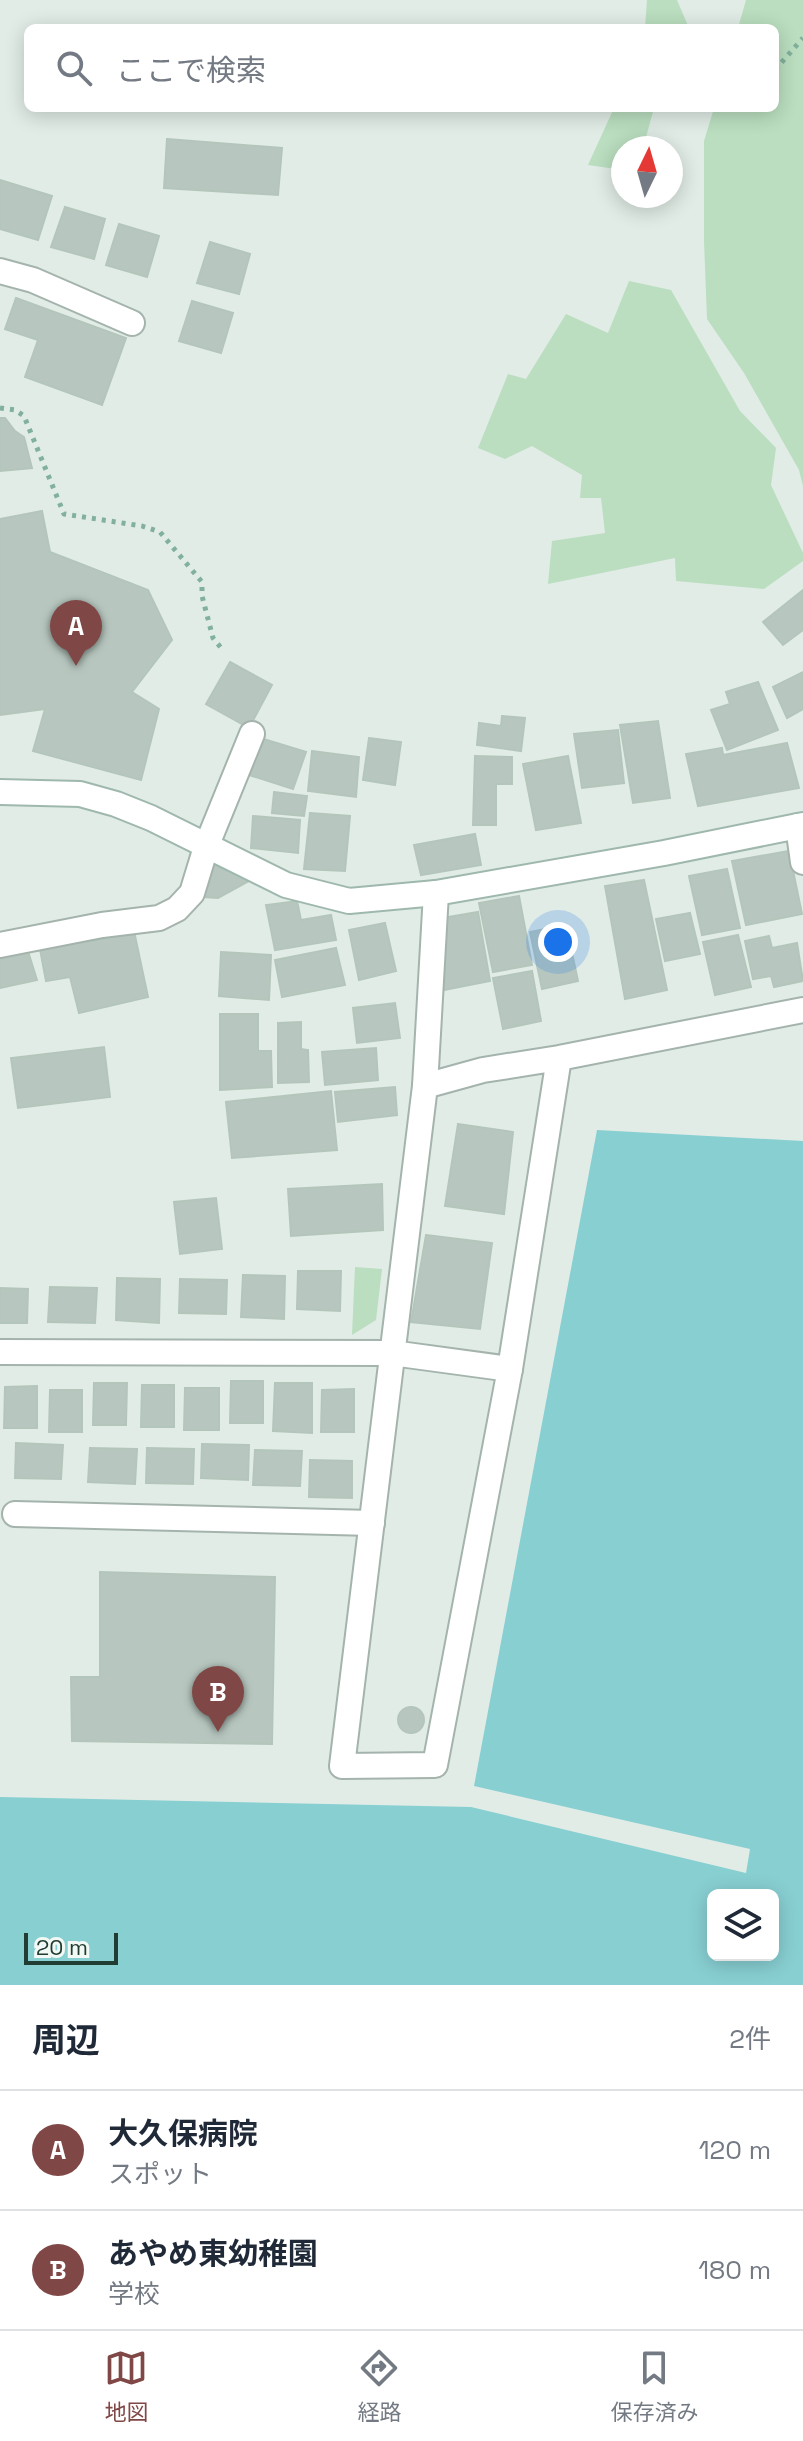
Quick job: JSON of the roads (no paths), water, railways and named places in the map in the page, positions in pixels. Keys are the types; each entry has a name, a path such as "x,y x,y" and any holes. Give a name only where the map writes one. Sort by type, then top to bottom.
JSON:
{"street":[{"path":"0,271 33,280 132,323"},
{"path":"0,945 102,925 159,918 177,909 192,893 206,847 252,734"},
{"path":"0,792 80,794 116,804 151,818 286,885 349,901 436,893 664,853 801,825 803,862"},
{"path":"436,893 425,1086 342,1766 435,1765 510,1369 559,1058"},
{"path":"425,1086 483,1070 803,1010"},
{"path":"0,1352 392,1353 510,1369"},
{"path":"15,1514 372,1523"}],"water":[{"path":"597,1130 803,1141 803,1985 0,1985 0,1797 471,1807 746,1873 750,1849 474,1786"}],"place":[{"name":"大久保病院","path":"76,666"},
{"name":"あやめ東幼稚園","path":"218,1732"}]}
